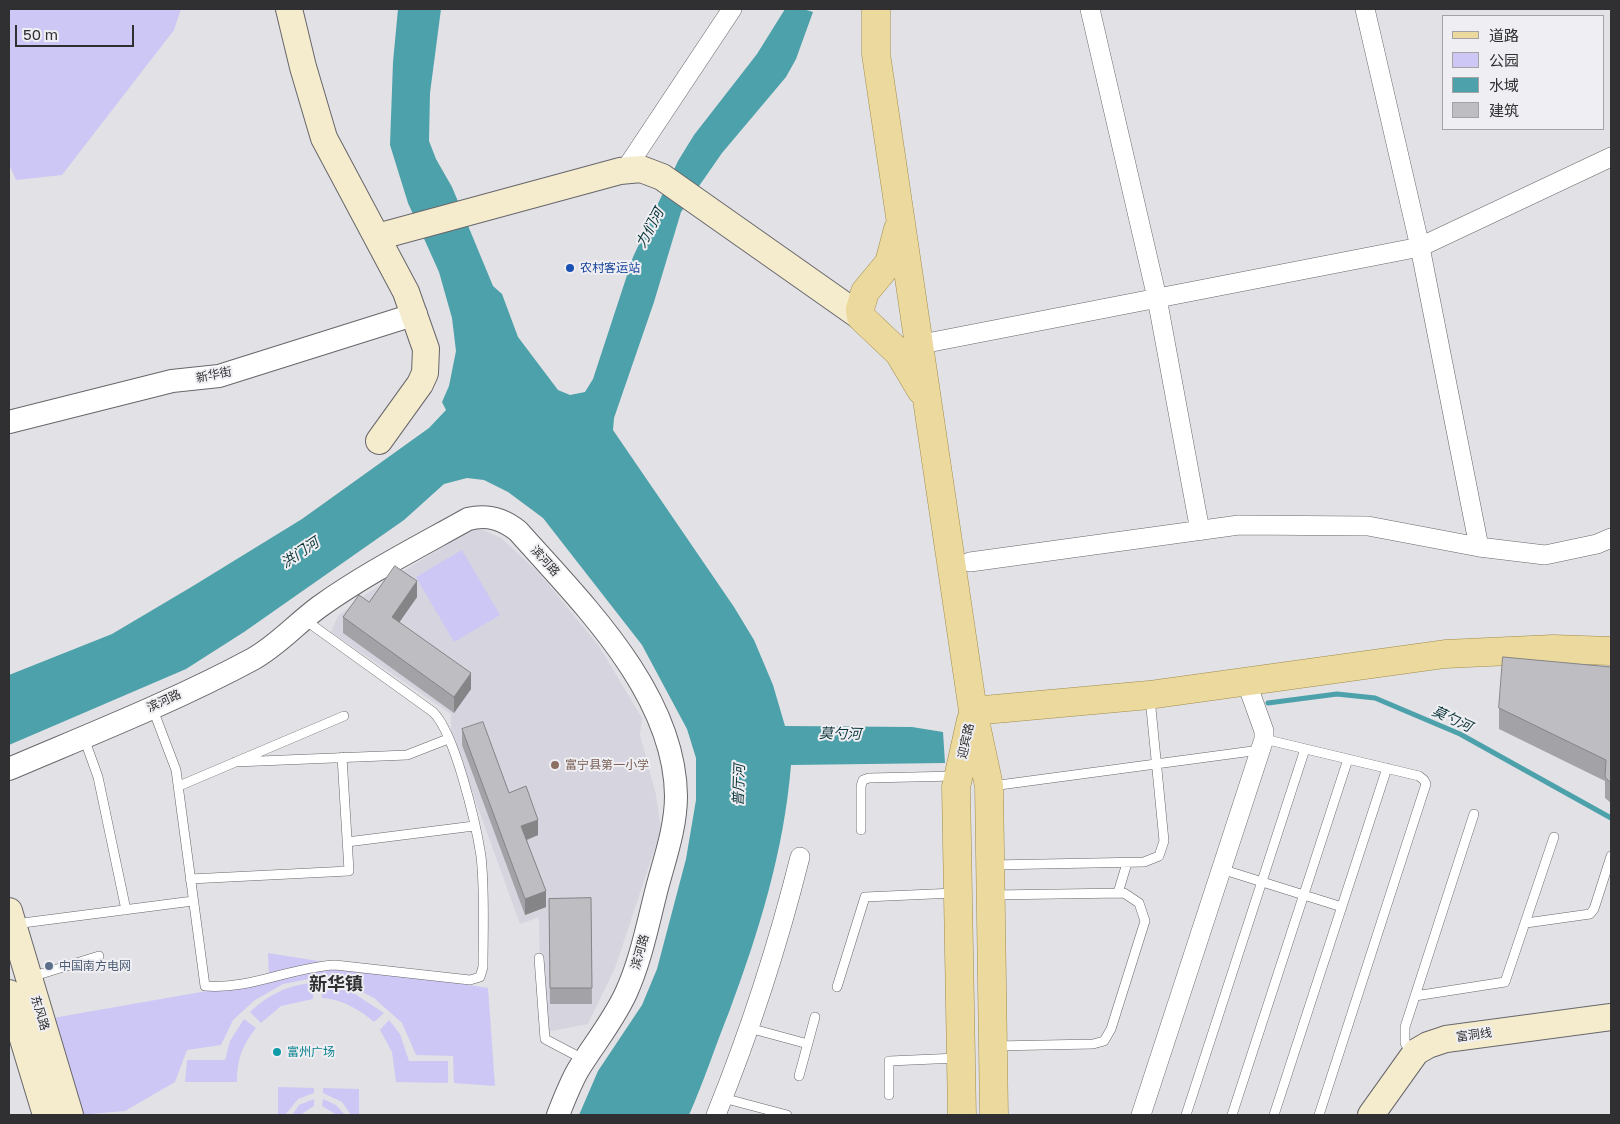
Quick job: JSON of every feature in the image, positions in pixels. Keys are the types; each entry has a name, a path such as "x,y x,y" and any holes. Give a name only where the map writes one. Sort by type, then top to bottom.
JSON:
{"main road":[{"path":"289,9 303,67 324,138 416,314 426,348 425,373 410,401 379,441"},
{"path":"876,9 876,54 910,286 924,333 928,405 973,711 1149,695 1445,654 1544,649 1611,650"},
{"path":"377,237 620,171 641,169 662,177 862,318 886,339 910,369 928,405"},
{"path":"862,318 862,300 871,286 884,272 893,254 898,232 899,209"},
{"path":"832,296 852,297 862,293 878,281 895,278 910,286"},
{"path":"886,339 924,333"},
{"name":"迎宾路","path":"962,1115 956,787 973,711"},
{"name":"迎宾路","path":"973,711 989,786 994,1115"},
{"name":"东风路","path":"11,918 19,985 17,1048 46,1115"},
{"name":"东风路","path":"19,985 70,1115"},
{"name":"富洞线","path":"1371,1115 1413,1056 1428,1045 1446,1039 1611,1017"}],"street":[{"path":"626,167 732,9"},
{"path":"1090,9 1158,298 1200,531"},
{"path":"1365,9 1420,247 1480,547"},
{"path":"924,333 1158,298 1420,247 1611,157"},
{"name":"新华街","path":"9,422 172,382 219,376 416,314"},
{"name":"滨河路","path":"9,769 84,738 255,658 346,589 461,523 476,517 491,517 506,522 518,532 587,608 624,655 652,708 670,751 675,781 675,813 636,968 621,1004 571,1084 558,1115"},
{"path":"970,562 1239,525 1368,526 1480,547 1545,555 1597,544 1611,538"},
{"path":"1141,1115 1262,745 1264,731 1246,681"},
{"path":"716,1115 749,1028 786,912 800,857"}],"lane":[{"path":"152,707 172,756 179,786 205,986 272,979 301,969 335,965 476,980 480,977 483,967 482,874 474,826 457,761 438,716 304,619"},
{"path":"990,865 1128,863 1155,860 1164,846 1149,695"},
{"path":"179,786 344,716"},
{"path":"84,738 98,777 126,910"},
{"path":"235,762 412,754 448,739"},
{"path":"989,786 1156,764 1262,745 1305,749 1422,777 1426,788 1319,1115"},
{"path":"1186,1115 1305,749"},
{"path":"190,879 349,871 342,758"},
{"path":"1232,1115 1348,759"},
{"path":"1274,1115 1388,768"},
{"path":"861,830 861,786 863,780 869,778 958,776"},
{"path":"1413,1056 1405,1042 1404,1034 1474,814"},
{"path":"347,842 474,826"},
{"path":"1415,996 1505,982 1554,837"},
{"path":"1526,923 1590,914 1594,909 1611,856"},
{"path":"1118,893 1128,863"},
{"path":"1221,869 1342,907"},
{"path":"837,987 865,897 871,895 958,893"},
{"path":"990,895 1118,893 1129,895 1139,903 1145,920 1111,1029 1104,1041 1093,1044 993,1046"},
{"path":"11,918 126,910 193,902"},
{"path":"19,985 99,956"},
{"path":"539,958 545,1039 585,1060"},
{"path":"799,1076 815,1018"},
{"path":"749,1028 808,1044"},
{"path":"889,1096 890,1061 960,1058"},
{"path":"724,1098 787,1115"}],"shaded area":[{"name":"富宁县第一小学","path":"472,529 483,530 501,538 539,573 599,646 642,718 640,735 656,795 661,830 615,968 588,1024 541,1033 539,917 520,924 451,733 451,714 331,632 338,616 366,594"}],"green space":[{"path":"9,9 181,9 174,30 62,175 16,180 9,164"},
{"path":"462,550 500,615 454,642 416,577"},
{"path":"268,953 488,988 495,1086 454,1083 453,1056 416,1055 402,1023 374,998 349,985 314,978 283,984 255,1000 233,1020 221,1045 187,1050 175,1082 125,1111 79,1115 53,1018 269,980"},
{"path":"313,983 313,999 281,1006 261,1023 250,1012 278,992 295,986"},
{"path":"321,983 352,992 384,1013 374,1022 363,1013 337,1000 322,998"},
{"path":"244,1019 256,1028 241,1054 237,1082 185,1082 187,1060 225,1060 230,1041"},
{"path":"389,1020 400,1034 409,1061 448,1061 448,1083 396,1082 392,1052 380,1030"},
{"path":"278,1087 314,1088 314,1093 298,1099 285,1115 278,1115"},
{"path":"323,1088 359,1089 359,1115 351,1115 342,1102 323,1093"},
{"path":"314,1099 314,1106 300,1115 292,1115 299,1105"},
{"path":"323,1099 336,1105 345,1115 337,1115 322,1106"}],"water":[{"path":"398,9 441,9 430,93 429,141 436,159 452,187 493,286 502,294 518,337 558,390 570,395 585,392 593,379 633,257 678,161 694,135 757,54 785,9 803,9 813,12 796,59 786,77 722,153 681,212 654,302 614,418 613,430 734,607 754,640 773,685 785,726 912,727 943,732 945,763 791,765 783,829 769,891 729,1012 689,1115 579,1115 598,1071 642,1005 657,969 686,859 696,800 696,758 687,729 642,645 543,518 508,492 484,480 467,478 444,484 404,520 244,632 186,669 9,745 9,675 112,634 193,586 302,519 429,428 446,410 442,402 449,386 456,351 452,318 439,272 408,203 390,145 393,62"}],"building":[{"path":"395,566 417,581 392,617 471,673 454,697 343,617 359,595 369,602"},
{"path":"1503,657 1611,667 1611,783 1605,777 1606,760 1499,708"},
{"path":"483,722 509,793 526,786 538,820 521,826 546,891 525,899 462,729"},
{"path":"591,898 592,988 550,988 549,899"}],"waterway":[{"name":"莫勺河","path":"1268,703 1337,694 1375,698 1460,734 1611,818"}],"place":[{"name":"农村客运站","path":"570,268"},
{"name":"富宁县第一小学","path":"555,765"},
{"name":"中国南方电网","path":"49,966"},
{"name":"富州广场","path":"277,1052"}],"district":[{"name":"新华镇","path":"336,984"}],"water label":[{"name":"力们河","path":"650,228"},
{"name":"洪门河","path":"300,553"},
{"name":"普厅河","path":"739,785"}]}
